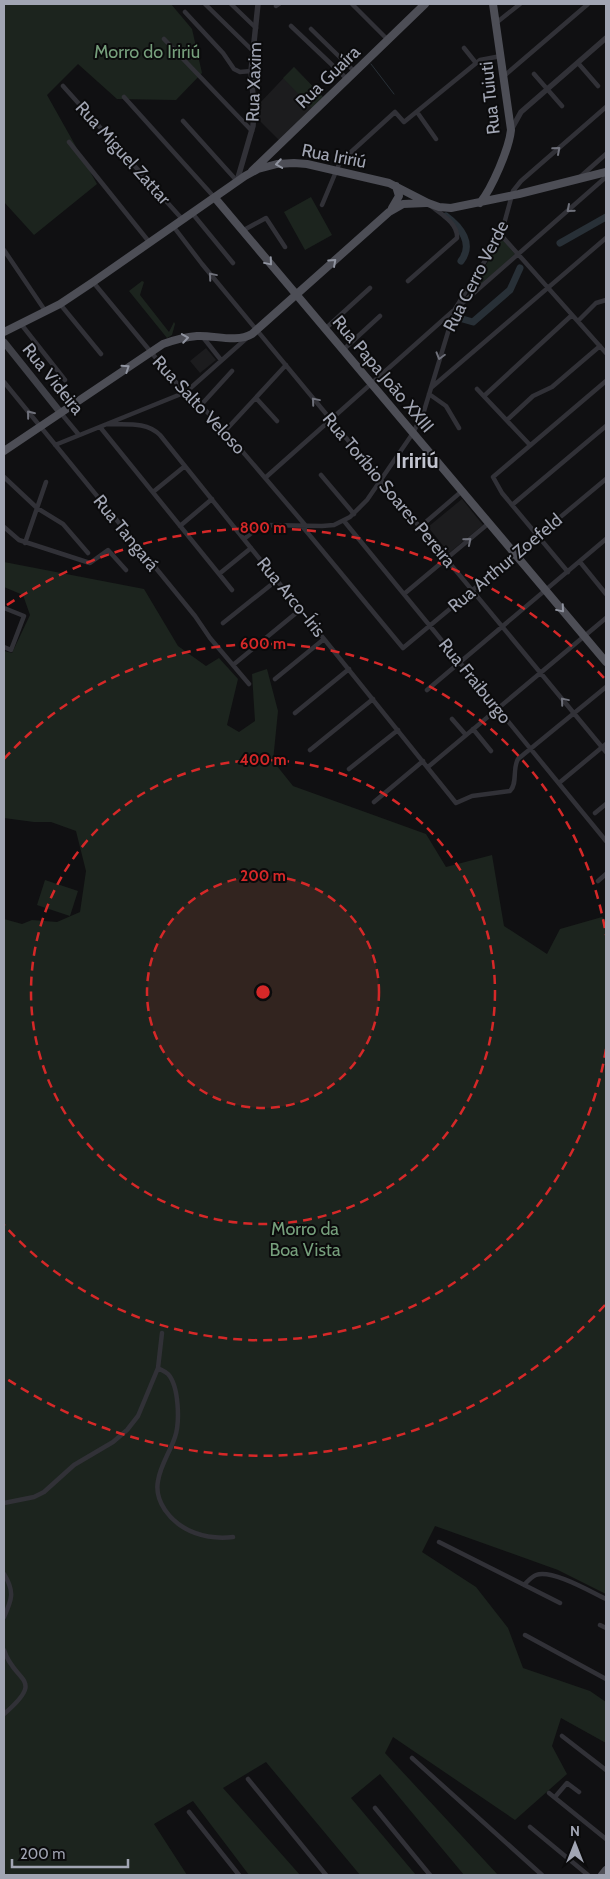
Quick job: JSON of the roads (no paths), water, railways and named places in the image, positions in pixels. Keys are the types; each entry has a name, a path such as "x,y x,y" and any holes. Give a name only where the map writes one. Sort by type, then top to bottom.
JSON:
{"main road":[{"name":"Rua Guaíra","path":"252,172 425,4"},
{"name":"Rua Tuiuti","path":"480,203 507,148 511,130 493,4"},
{"name":"Rua Iririú","path":"4,332 60,304 237,181 252,172 270,166 294,162 337,170 396,186 428,204 450,208 511,196 606,172"},
{"path":"389,212 398,198 396,186"},
{"path":"490,186 491,195 496,199"},
{"name":"Rua Papa João XXIII","path":"215,198 606,662"},
{"path":"4,450 150,352 177,339 202,336 234,338 249,336 389,212 403,204 428,204"},
{"name":"Rua Videira","path":"4,342 60,412"},
{"path":"602,1875 606,1870"}],"street":[{"path":"206,4 253,51"},
{"path":"231,4 256,28"},
{"name":"Rua Xaxim","path":"237,181 252,131 254,108 251,71 258,4"},
{"path":"352,4 388,40"},
{"path":"496,23 520,4"},
{"path":"504,76 588,4"},
{"path":"185,12 223,53 234,70 240,72 251,71"},
{"path":"291,26 347,80"},
{"path":"311,29 355,72"},
{"path":"511,130 521,112 606,38"},
{"path":"164,40 252,131"},
{"path":"464,48 476,63"},
{"path":"322,205 343,159 395,112 404,122 483,58 501,56"},
{"path":"578,63 598,86"},
{"path":"534,74 562,106"},
{"name":"Rua Miguel Zattar","path":"63,86 183,220"},
{"path":"124,97 215,198"},
{"path":"511,196 521,181 606,107"},
{"path":"509,111 514,114 521,112"},
{"path":"416,112 436,139"},
{"path":"183,121 237,181"},
{"path":"69,142 150,242"},
{"path":"577,180 606,154"},
{"path":"244,159 252,172"},
{"path":"265,478 606,177"},
{"name":"Rua Cerro Verde","path":"244,539 259,527 266,525 328,526 344,521 354,514 367,500 413,432 424,411 455,310 501,234 511,196"},
{"path":"408,281 457,238 458,233 453,225 428,204"},
{"path":"192,213 233,263"},
{"path":"242,231 266,218 285,247"},
{"name":"Rua Toríbio Soares Pereira","path":"173,226 502,627 604,746 606,752"},
{"path":"501,234 606,353"},
{"path":"458,428 444,403 430,391 606,238"},
{"path":"4,250 46,312"},
{"name":"Rua Salto Veloso","path":"94,282 150,352 225,431 265,478 403,648"},
{"path":"325,329 370,288"},
{"path":"578,322 596,303 606,300"},
{"path":"60,304 101,354"},
{"path":"484,396 572,315"},
{"path":"343,350 380,316"},
{"path":"21,324 64,380"},
{"path":"202,336 222,360"},
{"path":"55,445 186,392 249,336"},
{"path":"507,420 533,396 552,387 600,346"},
{"path":"225,431 286,365"},
{"path":"201,405 232,371"},
{"path":"568,572 498,488 493,477 606,381"},
{"name":"Rua Tangará","path":"4,382 195,616 210,638 250,684"},
{"path":"477,389 530,445"},
{"path":"256,398 277,421"},
{"name":"Rua Videira","path":"60,412 79,435"},
{"name":"Rua Arco-Íris","path":"107,424 140,425 151,428 160,435 456,803 472,796 510,792 514,786 515,763 530,748"},
{"path":"512,505 606,426"},
{"path":"100,427 232,590"},
{"path":"153,492 185,466"},
{"path":"321,475 354,514"},
{"path":"4,477 37,508 63,524 88,554"},
{"name":"Rua Arthur Zoefeld","path":"403,648 606,478"},
{"path":"25,542 46,482"},
{"path":"420,527 462,491"},
{"path":"180,526 212,499"},
{"name":"Rua Fraiburgo","path":"344,521 606,841"},
{"path":"404,594 489,523"},
{"path":"4,527 16,538 25,542 90,563 108,550 126,570"},
{"path":"427,690 606,540"},
{"path":"219,574 251,548"},
{"path":"580,562 606,594"},
{"path":"223,623 277,580"},
{"path":"4,608 24,616 11,650 4,647"},
{"path":"234,665 301,609"},
{"path":"428,767 606,618"},
{"path":"276,679 324,638"},
{"path":"295,713 348,669"},
{"path":"530,748 606,687"},
{"path":"310,750 373,699"},
{"path":"452,719 466,735"},
{"path":"350,769 398,730"},
{"path":"473,730 491,751"},
{"path":"559,783 604,746"},
{"path":"374,802 423,761"},
{"path":"595,813 606,804"},
{"path":"598,881 606,874"},
{"path":"4,1503 34,1497 44,1492 58,1482 74,1465 113,1442 128,1430 138,1416 158,1368 162,1332"},
{"path":"158,1368 168,1374 171,1379 177,1405 176,1432 157,1482 160,1500 170,1516 187,1530 219,1538 233,1537"},
{"path":"439,1542 560,1603"},
{"path":"4,1574 9,1583 12,1596 4,1617"},
{"path":"524,1585 535,1575 551,1575 606,1599"},
{"path":"600,1625 606,1628"},
{"path":"525,1635 606,1679"},
{"path":"4,1650 7,1659 22,1676 25,1685 25,1690 18,1701 4,1714"},
{"path":"562,1736 606,1770"},
{"path":"412,1758 542,1875"},
{"path":"248,1779 326,1875"},
{"path":"555,1797 567,1783 579,1792"},
{"path":"549,1792 606,1839"},
{"path":"375,1808 430,1875"},
{"path":"189,1812 239,1875"},
{"path":"530,1826 588,1875"}],"waterway":[{"path":"371,64 394,94"},
{"path":"446,216 464,236 466,248 465,255 461,261"},
{"path":"560,243 606,217"},
{"path":"459,318 473,322 510,290 520,268"}],"district":[{"name":"Iririú","path":"417,460"}],"park label":[{"name":"Morro do Iririú","path":"147,52"},
{"name":"Morro da Boa Vista","path":"305,1239"}]}
